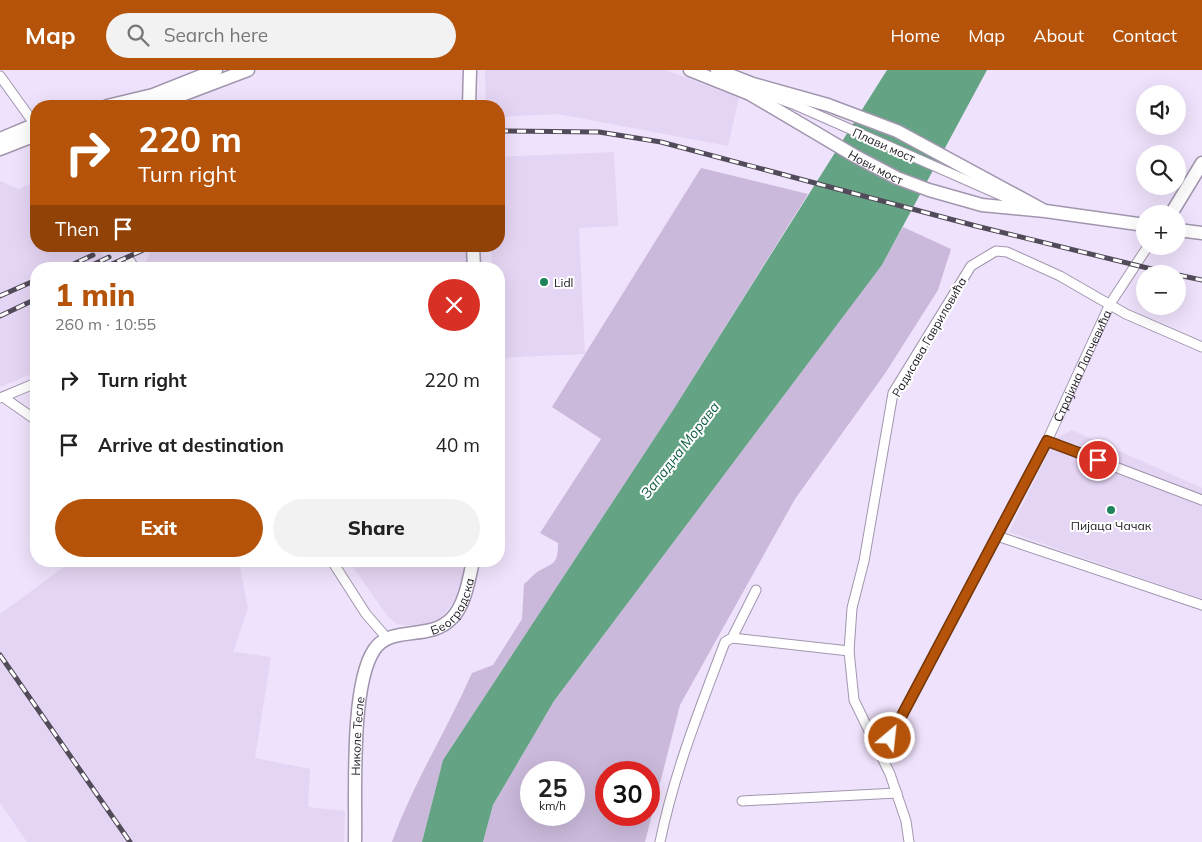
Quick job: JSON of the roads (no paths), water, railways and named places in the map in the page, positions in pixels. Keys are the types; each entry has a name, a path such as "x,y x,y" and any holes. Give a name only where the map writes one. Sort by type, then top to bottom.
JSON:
{"main road":[{"path":"132,100 153,95 216,70"},
{"path":"168,100 248,70"},
{"path":"469,100 470,70"},
{"path":"690,70 751,89 828,105 897,131 1016,202 1045,211 1136,224"},
{"path":"717,70 751,89"},
{"name":"Нови мост","path":"751,89 824,140 897,178 929,190 982,205 1016,202"},
{"path":"0,139 30,127"},
{"path":"0,150 30,138"},
{"path":"1176,205 1202,163"},
{"path":"1186,231 1202,233"},
{"name":"Београдска","path":"386,637 436,631 453,618 462,600 471,567"},
{"name":"Николе Тесле","path":"355,842 358,702 366,664 375,648 386,637"}],"street":[{"path":"0,76 30,117"},
{"name":"Плави мост","path":"751,89 793,104 1016,202"},
{"name":"Радисава Гавриловића","path":"909,842 906,821 897,792 854,700 848,651 852,608 864,561 893,393 971,266 991,253 1007,252 1060,276 1126,314 1202,347"},
{"name":"Страјина Лапчевића","path":"881,755 1047,441 1110,304 1142,255"},
{"path":"1,398 30,386"},
{"path":"1,398 30,416"},
{"path":"1047,441 1202,500"},
{"path":"996,536 1202,605"},
{"path":"336,567 366,614 386,637"},
{"path":"660,842 673,787 691,730 725,642 732,638 756,590"},
{"path":"732,638 848,651"},
{"path":"742,801 897,792"}],"water":[{"name":"Западна Морава","path":"887,70 987,70 882,265 554,701 493,805 483,842 422,842 443,760 673,410"}],"railway":[{"path":"505,131 599,132 661,142 976,226 1136,265"},
{"path":"117,262 139,252"},
{"path":"78,262 93,255"},
{"path":"99,262 109,257"},
{"path":"1186,277 1202,280"},
{"path":"0,296 30,283"},
{"path":"0,316 30,302"},
{"path":"0,655 130,842"}],"place":[{"name":"Lidl","path":"544,282"},
{"name":"Пијаца Чачак","path":"1111,510"}]}
